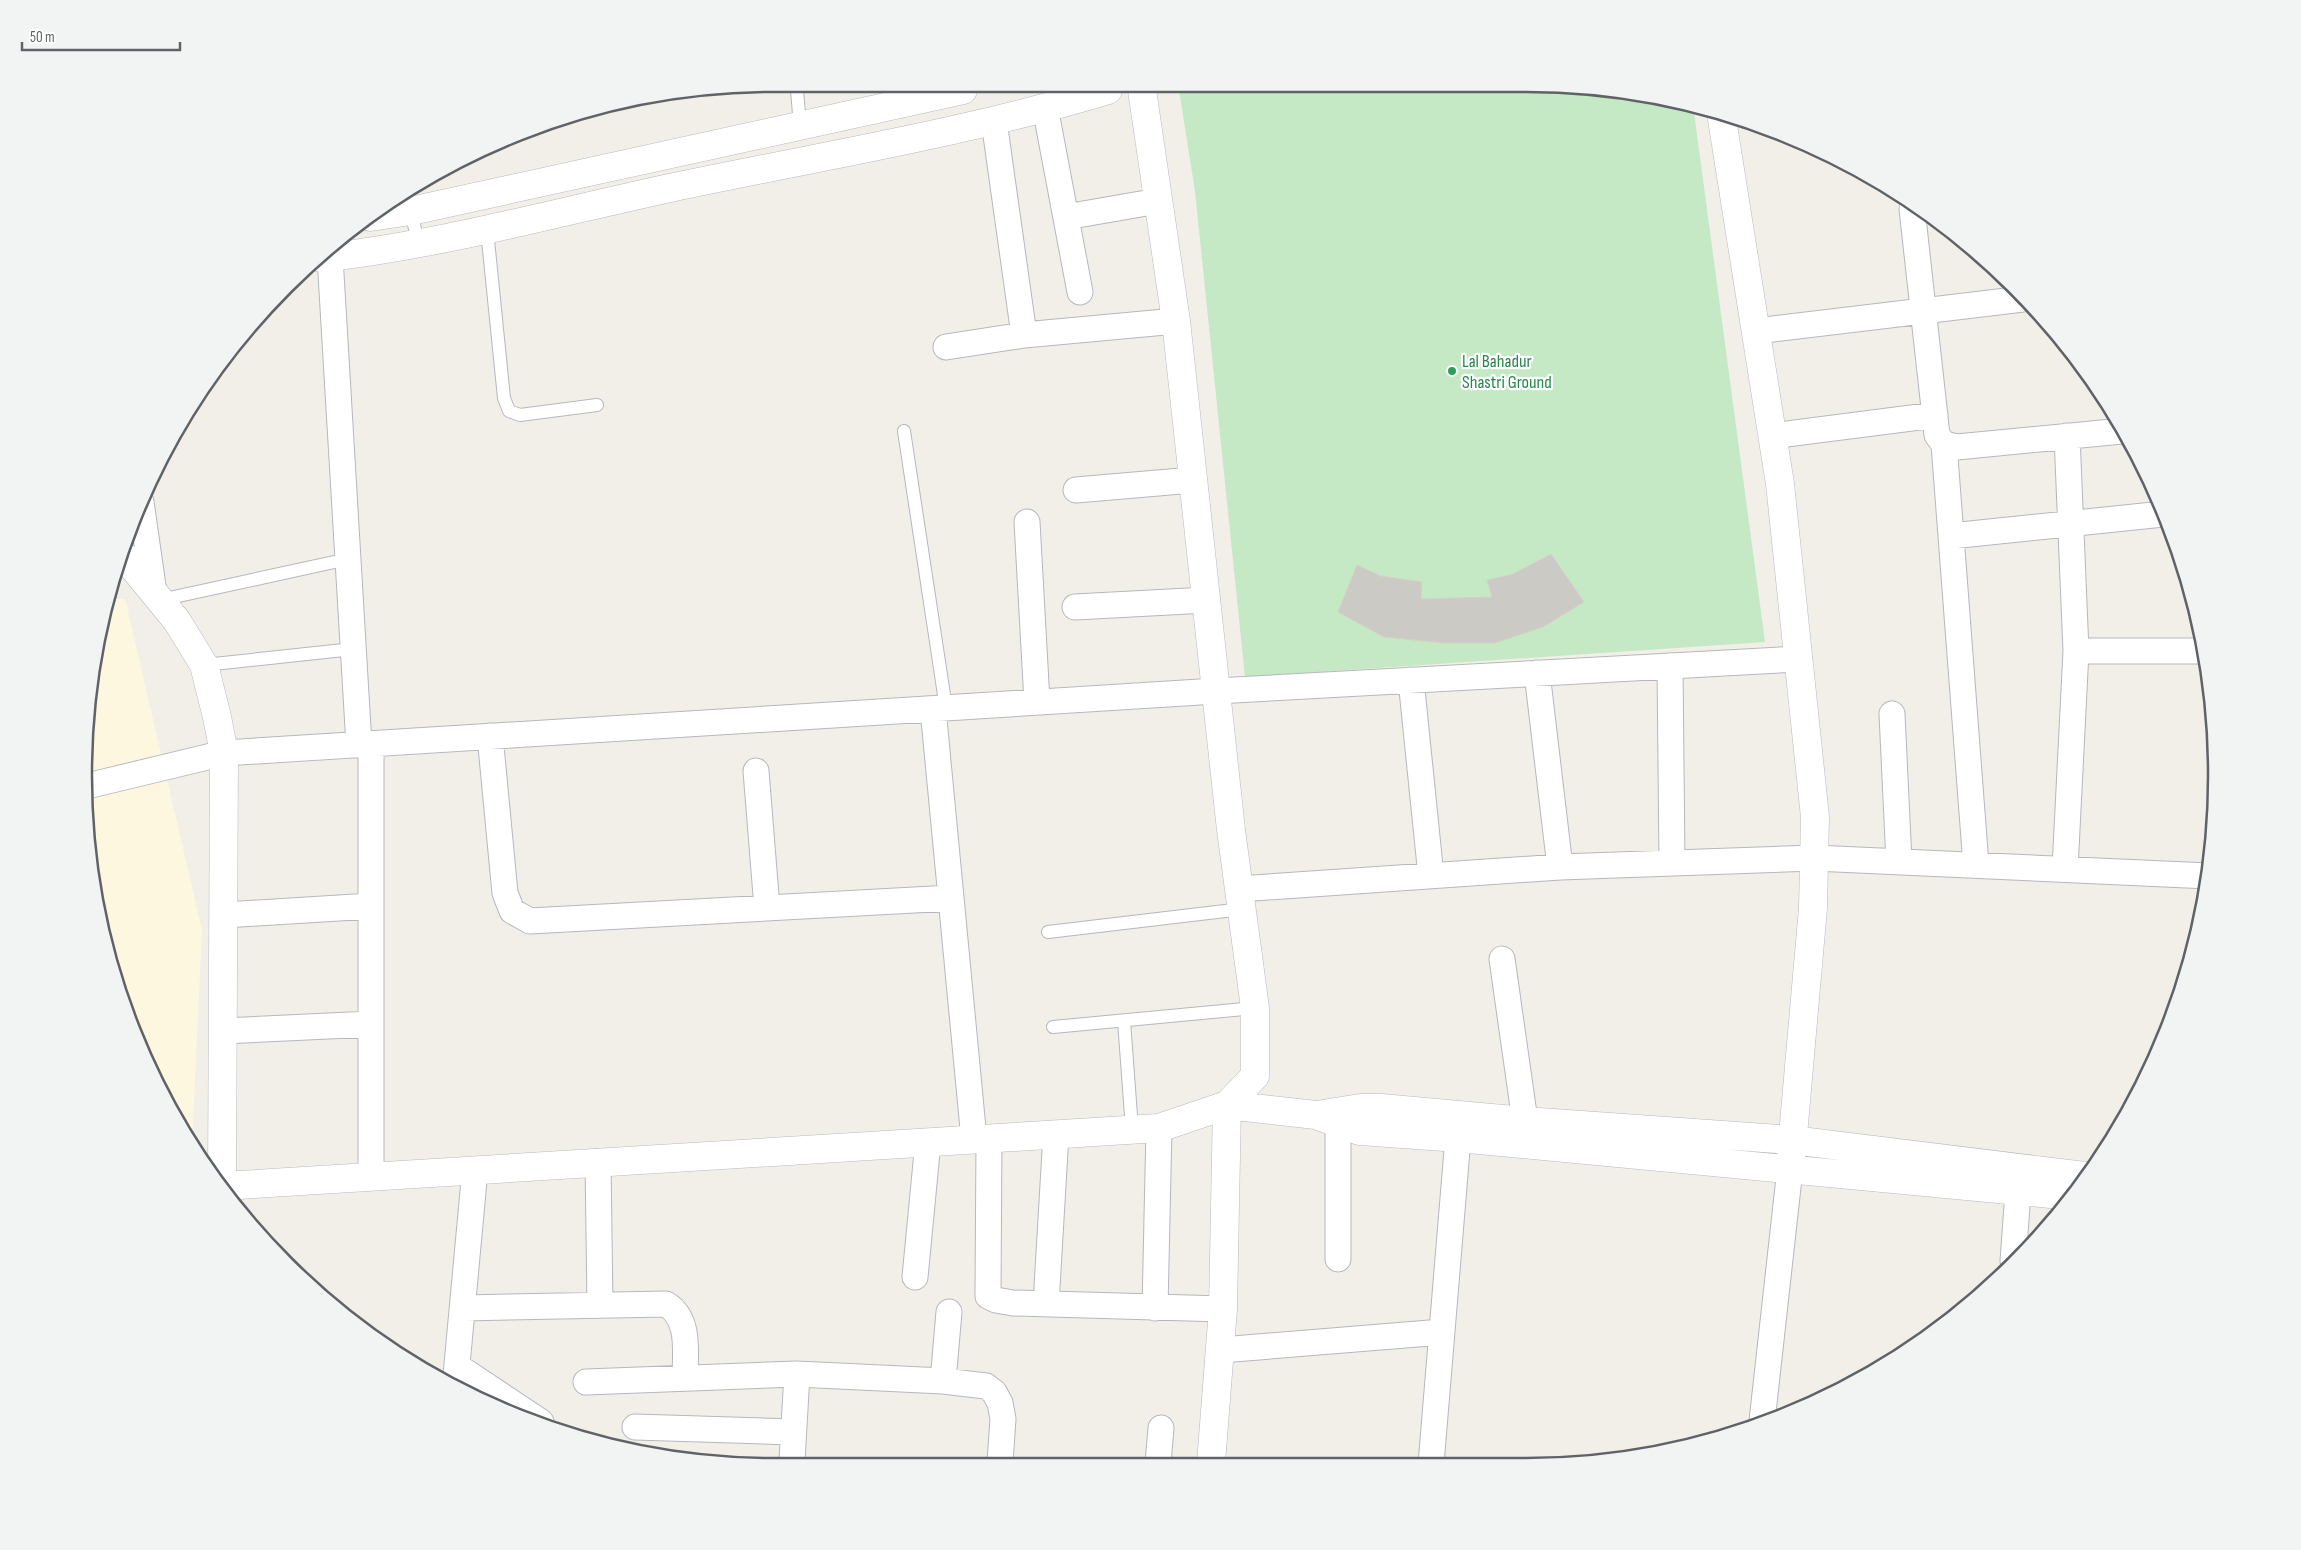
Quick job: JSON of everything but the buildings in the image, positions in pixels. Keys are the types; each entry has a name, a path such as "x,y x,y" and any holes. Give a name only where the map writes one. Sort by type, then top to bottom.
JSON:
{"street":[{"path":"409,202 800,126 954,92"},
{"path":"333,256 487,230 667,189 994,121 1095,92"},
{"path":"1142,92 1176,321 1216,691 1240,899 1255,1008 1255,1076 1227,1105 1223,1310 1210,1458"},
{"path":"1045,107 1080,292"},
{"path":"994,121 1024,335"},
{"path":"1722,122 1780,484 1815,817 1813,908 1790,1169 1763,1415"},
{"path":"1066,217 1158,201"},
{"path":"1913,213 1937,435 1944,444 1976,865"},
{"path":"325,262 353,649 365,744 371,906 371,1176"},
{"path":"1756,331 2016,300"},
{"path":"946,347 1024,335 1176,321"},
{"path":"1772,436 1935,415"},
{"path":"1944,444 1957,447 2115,432"},
{"path":"2064,869 2076,651 2066,436"},
{"path":"1076,490 1193,480"},
{"path":"1951,536 2157,515"},
{"path":"143,516 157,596"},
{"path":"1027,522 1037,702"},
{"path":"128,561 177,621 204,665 218,717 224,753 222,1173"},
{"path":"1075,607 1206,600"},
{"path":"2076,651 2197,651"},
{"path":"92,785 224,753 1216,691 1798,659"},
{"path":"1670,666 1672,863"},
{"path":"1537,673 1560,867"},
{"path":"1411,680 1431,876"},
{"path":"939,708 951,898 982,1139 988,1296 996,1300 1013,1303 1223,1310"},
{"path":"1892,714 1899,862"},
{"path":"490,736 505,893 512,911 530,921 951,898"},
{"path":"756,771 767,908"},
{"path":"1240,899 1431,876 1560,867 1814,858 2201,876"},
{"path":"224,915 371,906"},
{"path":"1502,959 1525,1121"},
{"path":"223,1031 371,1024"},
{"path":"230,1185 1159,1128 1227,1105 1331,1116 1381,1108 1525,1121 1792,1140 2078,1175"},
{"path":"1331,1116 1360,1131 1458,1138 2063,1195"},
{"path":"1331,1116 1338,1260"},
{"path":"1155,1308 1159,1128"},
{"path":"1046,1304 1056,1134"},
{"path":"1432,1458 1458,1138"},
{"path":"915,1277 928,1142"},
{"path":"598,1162 600,1305"},
{"path":"475,1170 456,1376 493,1396"},
{"path":"2014,1253 2018,1192"},
{"path":"462,1308 666,1304 675,1310 681,1319 684,1334 685,1378"},
{"path":"943,1381 949,1312"},
{"path":"1221,1350 1442,1332"},
{"path":"792,1458 796,1374"},
{"path":"586,1382 796,1374 943,1381 986,1386 994,1392 1000,1403 1003,1419 1000,1458"},
{"path":"635,1427 794,1432"},
{"path":"1158,1458 1161,1428"}],"lane":[{"path":"797,92 800,126"},
{"path":"409,202 418,243"},
{"path":"487,230 504,398 509,411 520,415 597,405"},
{"path":"904,432 939,708"},
{"path":"157,596 348,559"},
{"path":"204,665 353,649"},
{"path":"1048,932 1240,899"},
{"path":"1053,1027 1255,1008"},
{"path":"1124,1021 1132,1129"}],"shaded area":[{"path":"116,599 125,599 202,930 193,1130 163,1077 144,1036 129,994 116,952 98,864 92,775 94,730 98,686"}],"green space":[{"path":"1179,92 1526,92 1615,98 1694,114 1765,642 1245,677 1195,191"}],"place":[{"name":"Lal Bahadur Shastri Ground","path":"1452,371"}]}
